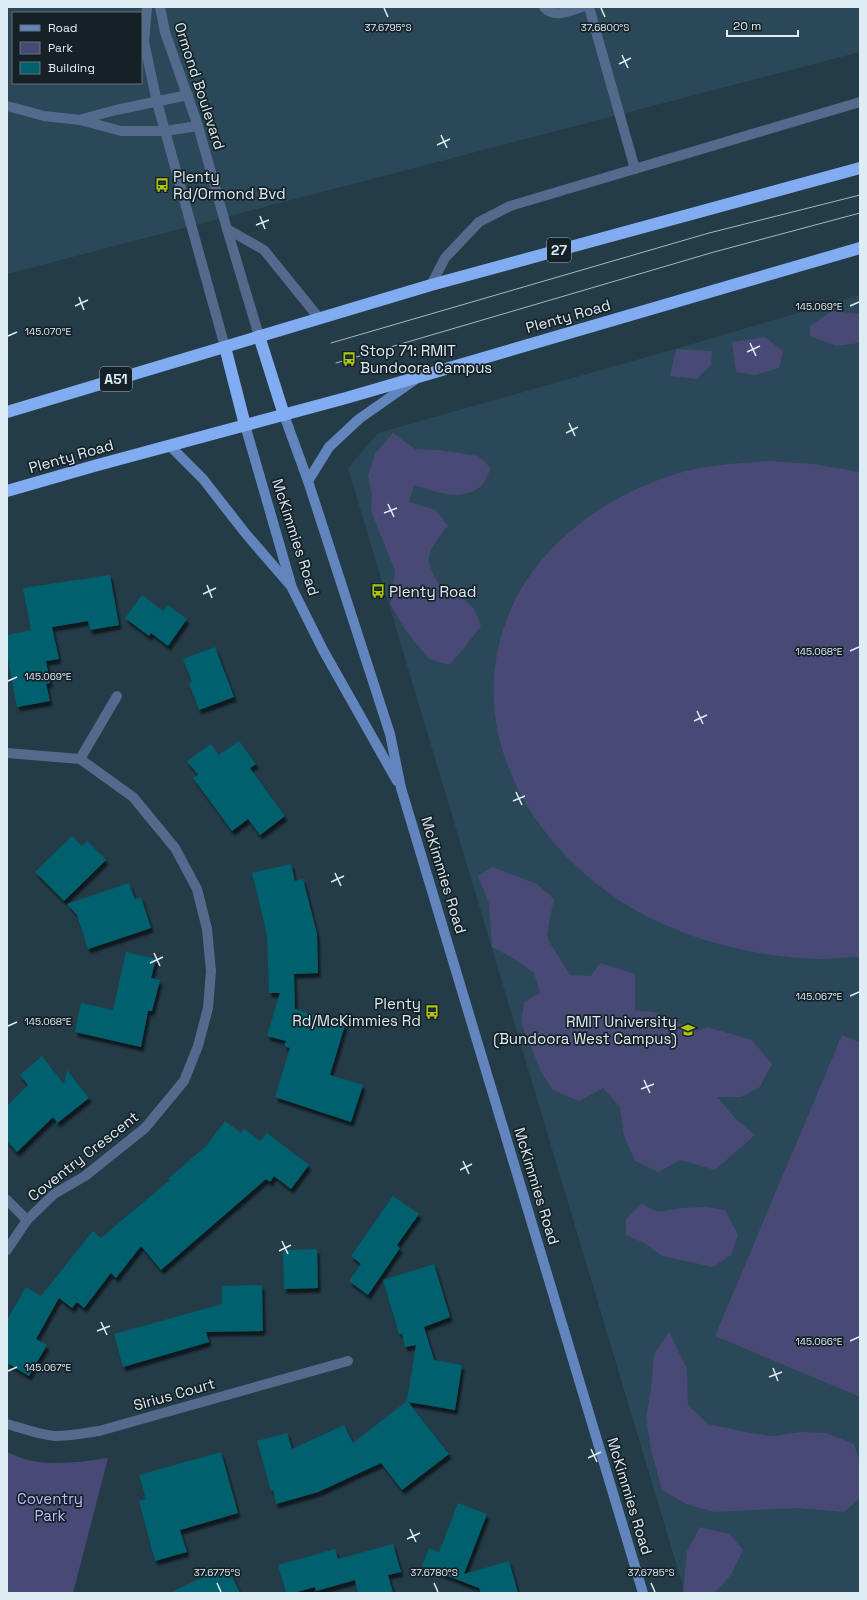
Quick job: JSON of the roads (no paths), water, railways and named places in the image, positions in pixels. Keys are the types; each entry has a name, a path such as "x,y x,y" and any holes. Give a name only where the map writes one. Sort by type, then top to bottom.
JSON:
{"highway":[{"name":"27","path":"225,347 431,285 860,168"},
{"name":"Plenty Road","path":"7,491 284,415 860,248"},
{"name":"McKimmies Road","path":"259,336 284,415"},
{"name":"A51","path":"7,412 225,347"},
{"name":"McKimmies Road","path":"225,347 245,425"}],"main road":[{"path":"308,481 329,447 359,418 422,375"},
{"name":"McKimmies Road","path":"284,415 308,481 390,734 400,788 643,1593"},
{"name":"McKimmies Road","path":"245,425 292,588 323,650 400,788"},
{"path":"170,446 203,479 246,534 292,588"}],"street":[{"path":"147,7 144,42 157,102 225,347"},
{"name":"Ormond Boulevard","path":"160,7 165,32 198,126 259,336"},
{"path":"544,7 548,12 557,15 582,7"},
{"path":"589,7 635,169"},
{"path":"80,120 116,110 188,95"},
{"path":"431,285 445,258 479,222 510,206 860,102"},
{"path":"7,106 44,116 80,120 121,131 166,131 198,126"},
{"path":"227,228 264,250 319,318"},
{"path":"80,760 117,696"},
{"name":"Coventry Crescent","path":"7,753 80,760 133,797 175,848 197,889 207,929 211,964 208,1008 198,1046 184,1081 146,1128 85,1176 54,1194 27,1220 7,1250"},
{"path":"7,1200 27,1220"},
{"name":"Sirius Court","path":"7,1424 54,1436 98,1431 348,1361"}],"tram line":[{"path":"331,343 709,233 860,195"},
{"path":"336,363 714,252 860,213"}],"place":[{"name":"Plenty Rd/Ormond Bvd","path":"162,185"},
{"name":"Stop 71: RMIT Bundoora Campus","path":"349,359"},
{"name":"Plenty Road","path":"378,591"},
{"name":"Plenty Rd/McKimmies Rd","path":"432,1012"},
{"name":"RMIT University (Bundoora West Campus)","path":"688,1030"}],"park label":[{"name":"Coventry Park","path":"50,1506"}]}
